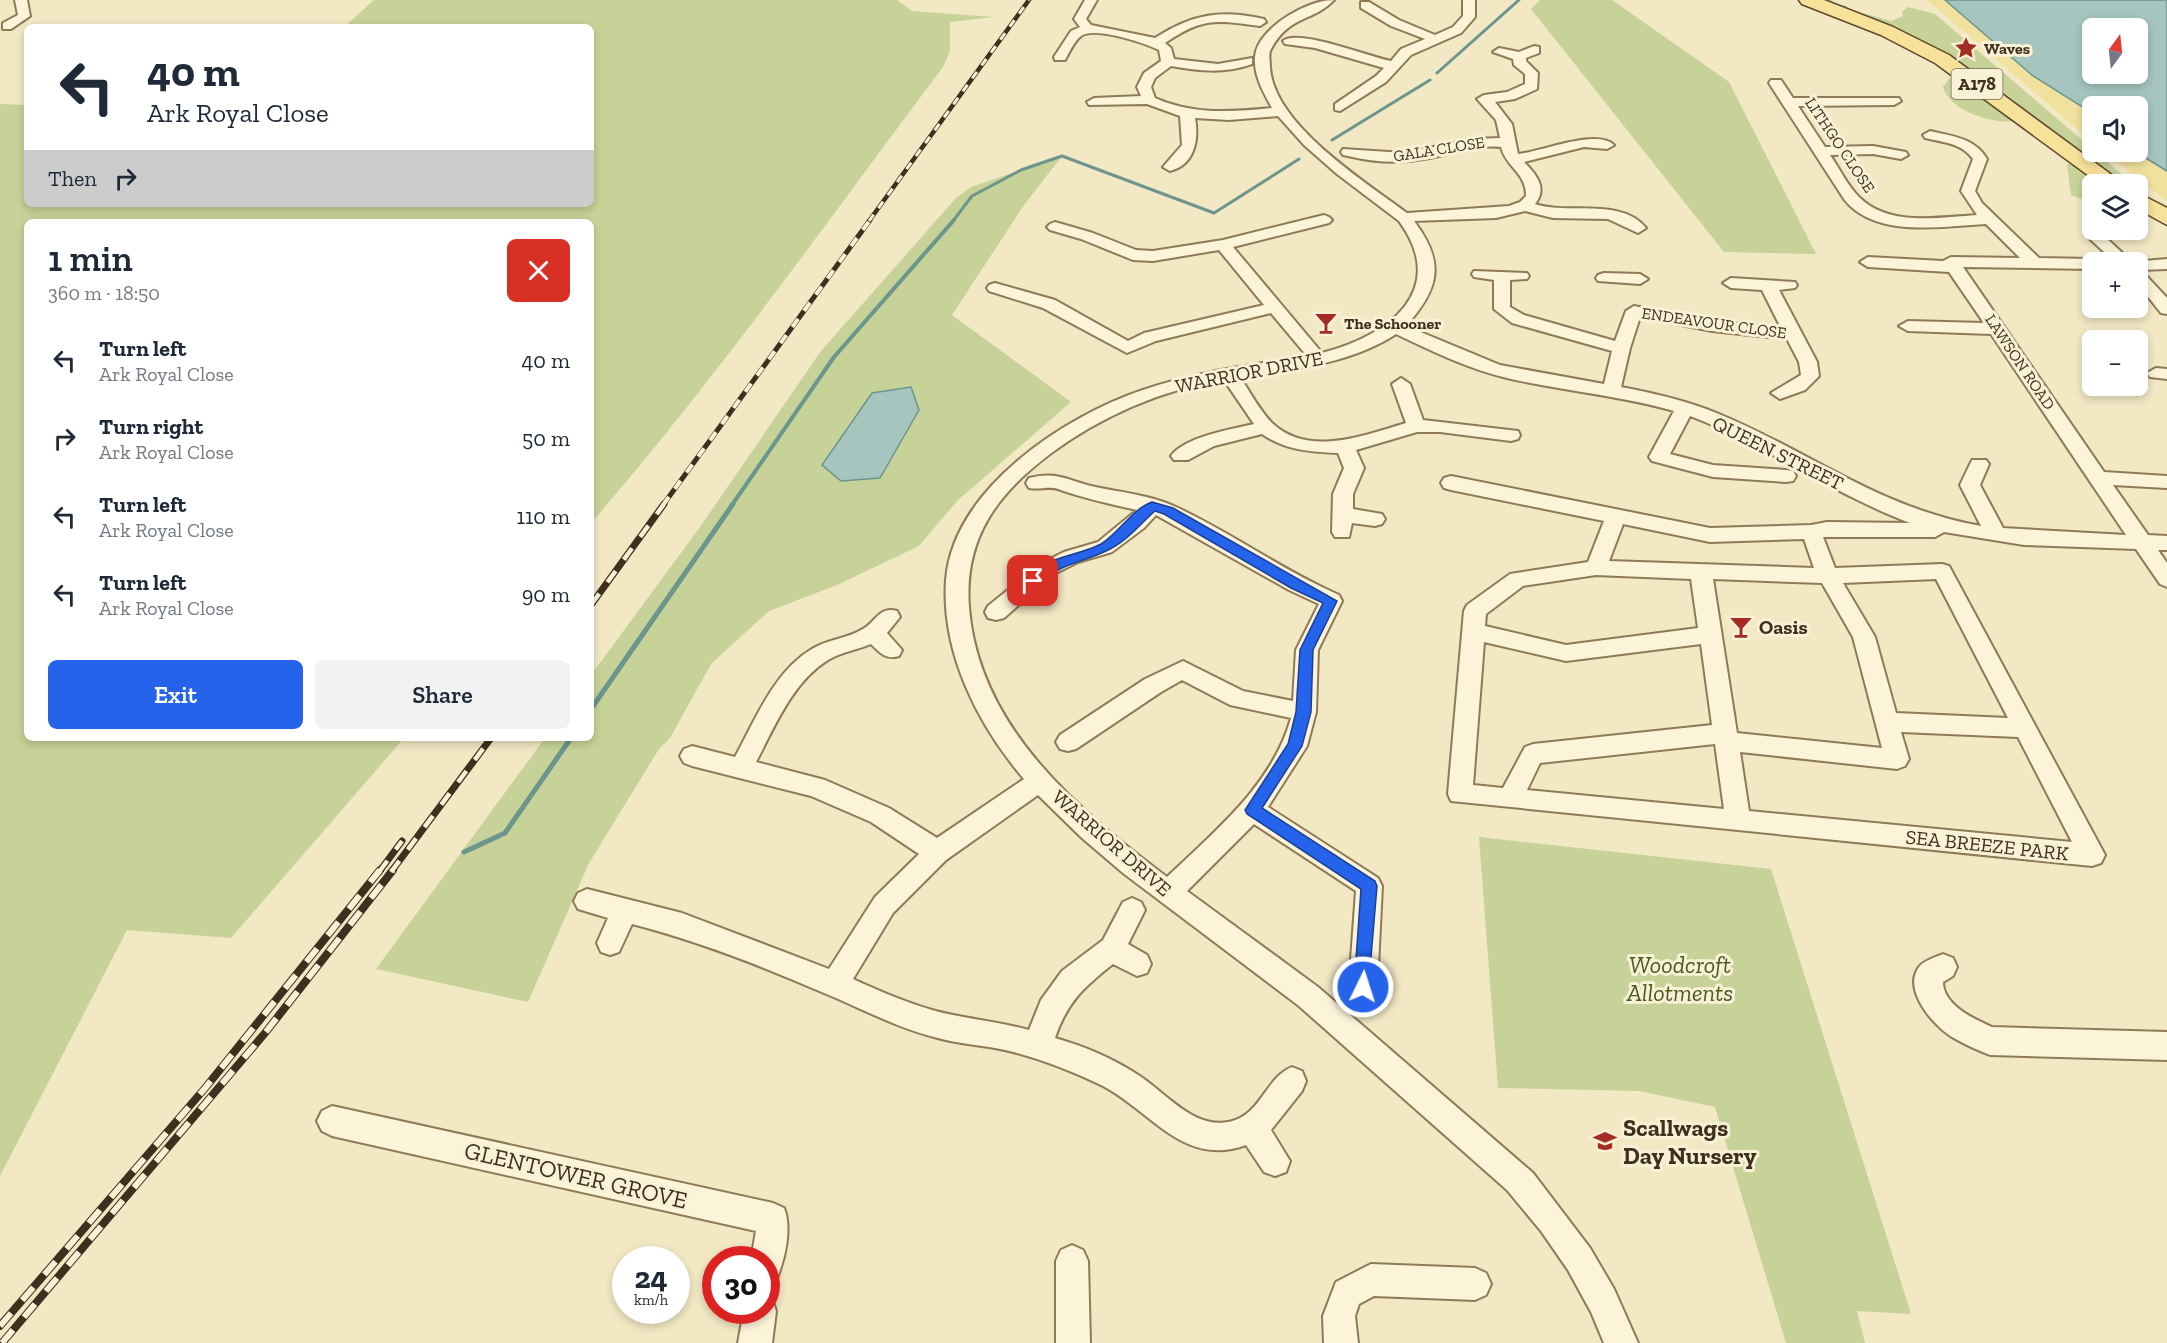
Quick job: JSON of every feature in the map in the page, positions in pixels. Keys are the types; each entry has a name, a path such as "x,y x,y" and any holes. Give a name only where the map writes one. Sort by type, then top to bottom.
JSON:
{"main road":[{"name":"A178","path":"1808,0 1925,49 2099,174"},
{"path":"2148,206 2167,218"}],"street":[{"path":"7,31 24,16 21,0"},
{"path":"1087,28 1080,19 1091,0"},
{"name":"WARRIOR DRIVE","path":"1328,0 1289,18 1268,39 1262,70 1267,90 1279,112 1313,148 1404,218 1425,250 1428,272 1423,293 1410,314 1395,327 1364,344 1318,359 1228,372 1151,392 1078,425 1014,472 987,504 968,535 958,573 958,615 970,669 992,715 1041,780 1070,812 1168,893 1260,958 1308,996 1521,1183 1572,1248 1616,1328 1621,1343"},
{"path":"1330,93 1345,103 1381,79 1391,65 1406,52 1437,40 1463,24 1470,11 1469,0"},
{"path":"1365,5 1395,23 1437,40"},
{"path":"1158,42 1196,13 1260,22"},
{"path":"1060,57 1075,34 1087,28 1158,42 1168,53 1168,62 1146,81 1144,87 1149,100"},
{"path":"1289,40 1305,37 1340,48 1366,60 1391,65"},
{"path":"1484,99 1510,96 1536,87 1531,74 1519,62 1527,53 1499,52"},
{"path":"1168,62 1239,72 1247,62"},
{"name":"LITHGO CLOSE","path":"1776,83 1857,205 1881,218 1897,221 1990,219"},
{"name":"GALA CLOSE","path":"1469,91 1484,99 1501,116 1506,127 1507,142 1513,159 1534,186 1532,198 1525,206"},
{"path":"1080,110 1090,98 1149,100 1188,115 1220,117 1279,112"},
{"path":"1790,102 1894,100"},
{"path":"1188,115 1192,137 1190,148 1162,164 1189,172"},
{"path":"1930,135 1962,144 1977,153 1980,159 1968,190 1990,219 2034,263"},
{"name":"GALA CLOSE","path":"1513,159 1536,157 1580,138 1607,145"},
{"name":"GALA CLOSE","path":"1348,152 1371,162 1426,154 1478,141 1507,142"},
{"path":"1823,151 1873,150 1901,155"},
{"path":"1404,218 1437,214 1489,215 1525,206 1556,214 1624,212 1638,228"},
{"path":"1055,227 1087,236 1133,255 1173,254 1223,245 1324,220"},
{"path":"2099,240 2113,252"},
{"path":"1223,245 1318,359"},
{"path":"1868,261 1955,267"},
{"path":"1955,267 1952,262 2082,264"},
{"path":"2148,265 2167,264"},
{"name":"LAWSON ROAD","path":"1955,267 2167,579"},
{"path":"1480,274 1521,276"},
{"path":"1502,275 1502,309 1507,313 1518,319 1621,348"},
{"path":"1604,278 1633,279 1635,311"},
{"path":"1731,283 1790,285"},
{"path":"1768,285 1793,334"},
{"path":"2148,286 2167,309"},
{"path":"995,288 1032,292 1134,353 1150,337 1276,307"},
{"name":"ENDEAVOUR CLOSE","path":"1612,389 1621,348 1635,311 1712,326 1793,334 1808,362 1810,376 1799,386 1780,393"},
{"path":"1908,326 1997,329"},
{"name":"QUEEN STREET","path":"1395,327 1467,360 1507,372 1612,389 1685,408 1726,426 1886,507 1963,531 1996,535 2167,543"},
{"path":"1228,372 1265,427 1282,439 1307,447 1345,447 1416,426 1440,426 1511,436"},
{"path":"1401,384 1416,426"},
{"path":"1685,408 1657,464 1713,471 1755,468 1786,476"},
{"path":"1181,456 1212,450 1265,427"},
{"path":"1345,447 1354,468 1343,494 1343,523 1375,519"},
{"path":"1979,464 1970,485 1996,535"},
{"path":"2098,478 2167,482"},
{"path":"1036,483 1058,481 1072,488 1168,511 1296,585 1339,595 1307,650 1304,712 1295,746 1252,810 1168,893"},
{"path":"1451,483 1710,535 1811,532 1827,529 1963,531"},
{"path":"996,612 1011,587 1071,558 1105,547 1152,507"},
{"path":"1596,568 1616,516"},
{"path":"1510,799 1533,754 1725,737 1897,759 1864,637 1828,576 1811,532"},
{"name":"SEA BREEZE PARK","path":"1596,568 1701,572 1828,576 1942,571 2092,855 1460,794 1475,611 1517,579 1596,568"},
{"path":"1701,572 1738,821"},
{"path":"742,766 778,702 796,677 815,657 881,625 891,650"},
{"path":"1473,632 1566,653 1710,635"},
{"path":"1068,742 1097,726 1157,680 1183,670 1238,699 1304,712"},
{"path":"1887,722 2025,728"},
{"path":"692,756 742,766 816,787 880,815 937,852"},
{"path":"835,984 884,905 937,852 1041,780"},
{"path":"1252,810 1369,886 1363,987"},
{"path":"587,901 682,925 835,984 876,1004 934,1024 1038,1045 1079,1059 1126,1083 1176,1123 1204,1135 1228,1137 1252,1128 1268,1112 1292,1081"},
{"path":"610,943 625,910"},
{"path":"1038,1045 1051,1009 1072,980 1112,949 1132,910"},
{"path":"1112,949 1137,964"},
{"path":"1943,968 1929,975 1929,988 1934,1001 1961,1027 1990,1041 2167,1046"},
{"name":"GLENTOWER GROVE","path":"332,1121 773,1219 769,1246"},
{"path":"1252,1128 1275,1161"},
{"path":"1072,1261 1073,1343"},
{"path":"1341,1343 1339,1316 1347,1293 1371,1280 1475,1284"},
{"path":"756,1343 758,1324"}],"green space":[{"path":"374,0 897,0 912,11 994,17 950,22 950,51 943,67 727,355 638,468 594,519 594,219 24,219 24,741 401,741 231,938 127,930 0,1176 0,104 24,105 24,207 594,207 594,24 347,24"},
{"path":"1540,0 1612,0 1729,82 1816,254 1724,252 1531,9"},
{"path":"1818,0 1831,0 1836,4 1847,6 1847,9 1892,21 1903,16 1902,12 1908,7 1935,14 2082,140 2082,153 1966,68"},
{"path":"1950,78 1956,78 2013,121 1983,118 1962,109 1953,102 1943,87"},
{"path":"1062,156 1024,205 952,315 1071,402 957,501 919,546 837,585 769,611 711,664 670,738 659,749 589,863 528,1002 376,969 543,741 594,741 594,671 700,527 821,351 956,198 971,187"},
{"path":"2094,162 2108,162 2122,174 2111,174"},
{"path":"2067,164 2085,174 2082,174 2082,199 2071,195"},
{"name":"Woodcroft Allotments","path":"1479,837 1771,869 1911,1314 1857,1311 1865,1343 1786,1343 1715,1107 1639,1091 1498,1088"}],"sand":[{"path":"1927,0 2167,0 2167,201 2148,186 2148,174 2132,174 2117,162 2148,162 2148,96 2082,96 2082,133"}],"water":[{"path":"1945,0 2167,0 2167,171 2148,159 2148,96 2082,96 2082,107 2033,76"},
{"path":"911,387 919,410 880,478 841,481 822,465 872,393"}],"waterway":[{"path":"1437,73 1519,0"},
{"path":"1332,140 1430,80"},
{"path":"953,221 972,196 1021,170 1062,156 1214,213 1299,159"},
{"path":"732,505 834,357 954,220"},
{"path":"594,705 733,504"},
{"path":"464,852 505,833 569,741"}],"railway":[{"path":"869,221 1029,0"},
{"path":"663,505 870,220"},
{"path":"594,601 664,504"},
{"path":"391,872 489,741"},
{"path":"379,872 402,841"},
{"path":"0,1326 206,1087 380,870"},
{"path":"2,1343 265,1033 393,870"}],"place":[{"name":"Waves","path":"1966,48"},
{"name":"The Schooner","path":"1326,323"},
{"name":"Oasis","path":"1741,627"},
{"name":"Scallwags Day Nursery","path":"1605,1141"}],"route":[{"path":"1033,581 1047,569 1105,547 1137,523 1152,507 1168,511 1296,585 1331,601 1307,650 1304,712 1295,746 1252,810 1369,886 1363,987"}]}
